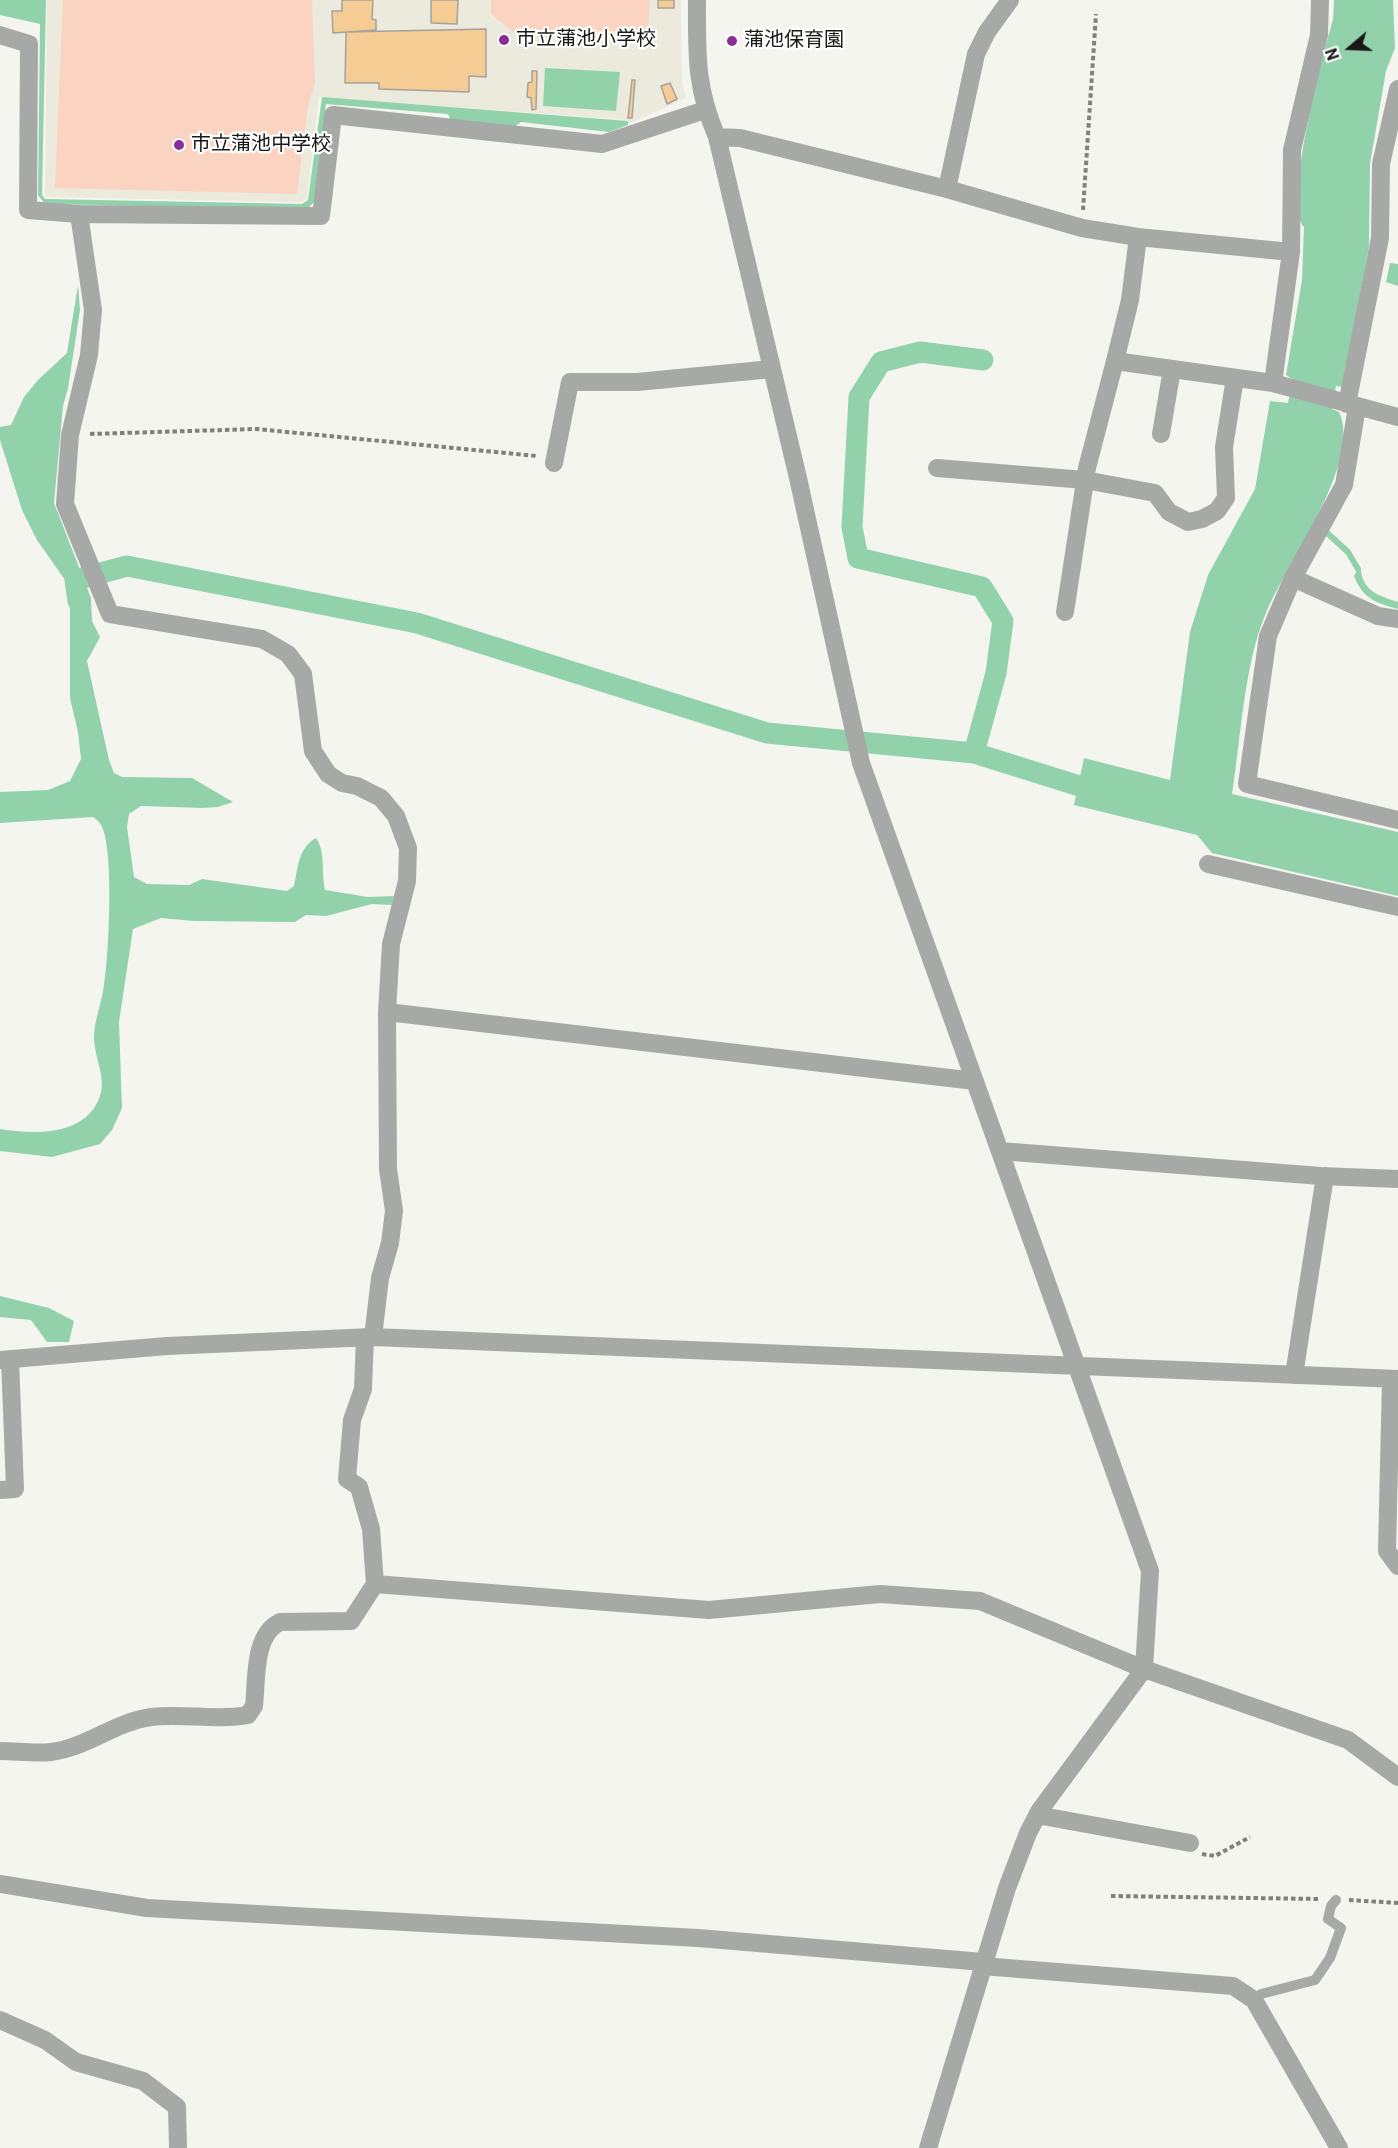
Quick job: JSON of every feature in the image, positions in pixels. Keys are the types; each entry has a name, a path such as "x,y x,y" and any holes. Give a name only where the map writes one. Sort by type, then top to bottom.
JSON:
{"street":[{"path":"697,0 698,78 705,110 717,137 861,763 1150,1571 1144,1669 1037,1815 1028,1833 983,1964 928,2148"},
{"path":"947,189 976,54 987,32 1010,0"},
{"path":"1279,386 1292,252 1292,150 1319,35 1320,0"},
{"path":"0,35 29,44 28,210 79,214 321,216 333,115 602,144 705,110"},
{"path":"1398,89 1381,164 1380,238 1347,404 1344,485 1293,579 1268,636 1247,784 1398,820"},
{"path":"717,137 740,138 947,189 1082,228 1138,237 1292,252"},
{"path":"0,1751 51,1752 83,1743 123,1724 152,1717 230,1718 248,1715 254,1706 263,1636 268,1630 280,1622 351,1621 375,1584 371,1529 359,1487 347,1479 352,1420 363,1389 369,1337 380,1278 390,1243 393,1211 388,1169 387,1012 391,944 408,881 408,848 396,816 381,798 357,786 342,783 328,774 313,751 303,674 288,654 262,639 110,614 65,504 70,435 89,355 93,310 79,214"},
{"path":"1065,612 1085,480 1130,300 1138,237"},
{"path":"1115,361 1279,386 1398,417"},
{"path":"555,461 570,382 637,382 772,369"},
{"path":"1161,434 1172,369"},
{"path":"937,468 1085,480 1155,493 1168,512 1188,522 1202,519 1217,511 1226,498 1224,447 1235,378"},
{"path":"1293,579 1378,616 1398,619"},
{"path":"1208,864 1398,908"},
{"path":"387,1012 975,1080"},
{"path":"1000,1151 1325,1176 1398,1179"},
{"path":"1294,1375 1325,1176"},
{"path":"0,1490 15,1489 5,1359 167,1346 369,1337 1395,1379 1386,1551 1398,1566"},
{"path":"375,1584 709,1610 880,1594 980,1601 1144,1669 1348,1740 1398,1777"},
{"path":"1037,1815 1192,1848"},
{"path":"0,1884 147,1908 698,1938 1233,1986 1254,2000 1339,2148"},
{"path":"0,2020 45,2040 76,2062 143,2081 177,2107 178,2148"}],"lane":[{"path":"1254,2000 1261,1994 1315,1980 1330,1958 1341,1928 1328,1919 1331,1906 1336,1899"}],"path":[{"path":"1082,228 1096,14"},
{"path":"70,435 256,429 555,461"},
{"path":"1192,1848 1215,1856 1250,1837"},
{"path":"1111,1896 1398,1902"}],"shaded area":[{"path":"0,0 46,0 42,195 45,199 302,204 308,200 322,97 628,121 628,125 609,132 521,122 514,127 452,123 448,114 326,104 314,202 307,209 45,204 38,195 40,24 0,15"},
{"path":"47,0 681,0 682,81 686,98 629,124 628,120 319,97 307,198 302,202 47,197 45,193"},
{"name":"市立蒲池中学校","path":"63,0 312,0 315,84 308,105 297,194 55,188"},
{"path":"491,0 650,0 647,40 519,37 491,14"},
{"path":"1334,0 1393,0 1395,48 1386,71 1370,164 1369,246 1343,387 1336,386 1332,409 1339,412 1344,433 1340,457 1319,513 1266,613 1259,633 1248,678 1232,794 1398,832 1398,896 1212,853 1197,835 1074,805 1084,758 1170,780 1190,632 1208,575 1255,489 1270,401 1288,403 1292,379 1286,375 1302,280 1304,227 1299,213 1298,190 1301,160 1314,94 1333,19"},
{"path":"545,68 620,72 616,111 543,106"},
{"path":"1390,263 1398,264 1398,286 1386,282"},
{"path":"78,285 80,310 63,406 54,503 91,598 92,621 100,637 87,661 109,760 114,773 122,777 192,778 233,802 218,807 202,808 141,806 129,814 127,827 134,877 147,884 189,885 202,879 287,891 294,886 302,853 316,838 322,856 325,890 368,897 394,896 392,905 372,904 326,916 306,915 295,922 194,921 161,918 133,929 119,1022 122,1108 112,1130 100,1144 52,1157 0,1151 0,1129 41,1132 68,1127 90,1113 98,1101 102,1084 94,1035 106,971 109,904 108,858 102,827 93,817 0,823 0,792 48,790 70,781 81,759 78,732 70,698 70,587 37,540 22,510 0,440 0,427 11,425 24,397 38,380 67,353"},
{"path":"1358,569 1369,588 1379,595 1398,602 1398,609 1377,602 1366,595 1354,576"},
{"path":"0,1296 49,1308 74,1321 69,1342 47,1342 31,1320 0,1317"}],"building":[{"path":"342,0 373,0 372,19 376,20 376,30 333,33 332,11 342,11"},
{"path":"431,0 458,0 457,24 431,23"},
{"path":"658,0 674,0 674,8 658,8"},
{"path":"486,29 486,77 469,76 469,92 379,89 379,83 345,83 346,32"},
{"path":"532,71 537,71 536,109 532,110 531,98 527,97 528,83 532,82"},
{"path":"632,80 635,80 632,118 628,118"},
{"path":"670,83 677,99 667,104 661,86"}],"waterway":[{"path":"974,753 996,673 1003,621 982,587 858,558 852,527 859,397 881,362 920,352 983,360"},
{"path":"1314,521 1348,552 1358,569"},
{"path":"78,601 75,580 127,566 417,623 767,733 974,753 1105,794"}],"place":[{"name":"市立蒲池小学校","path":"504,40"},
{"name":"蒲池保育園","path":"732,41"},
{"name":"市立蒲池中学校","path":"179,145"}]}
